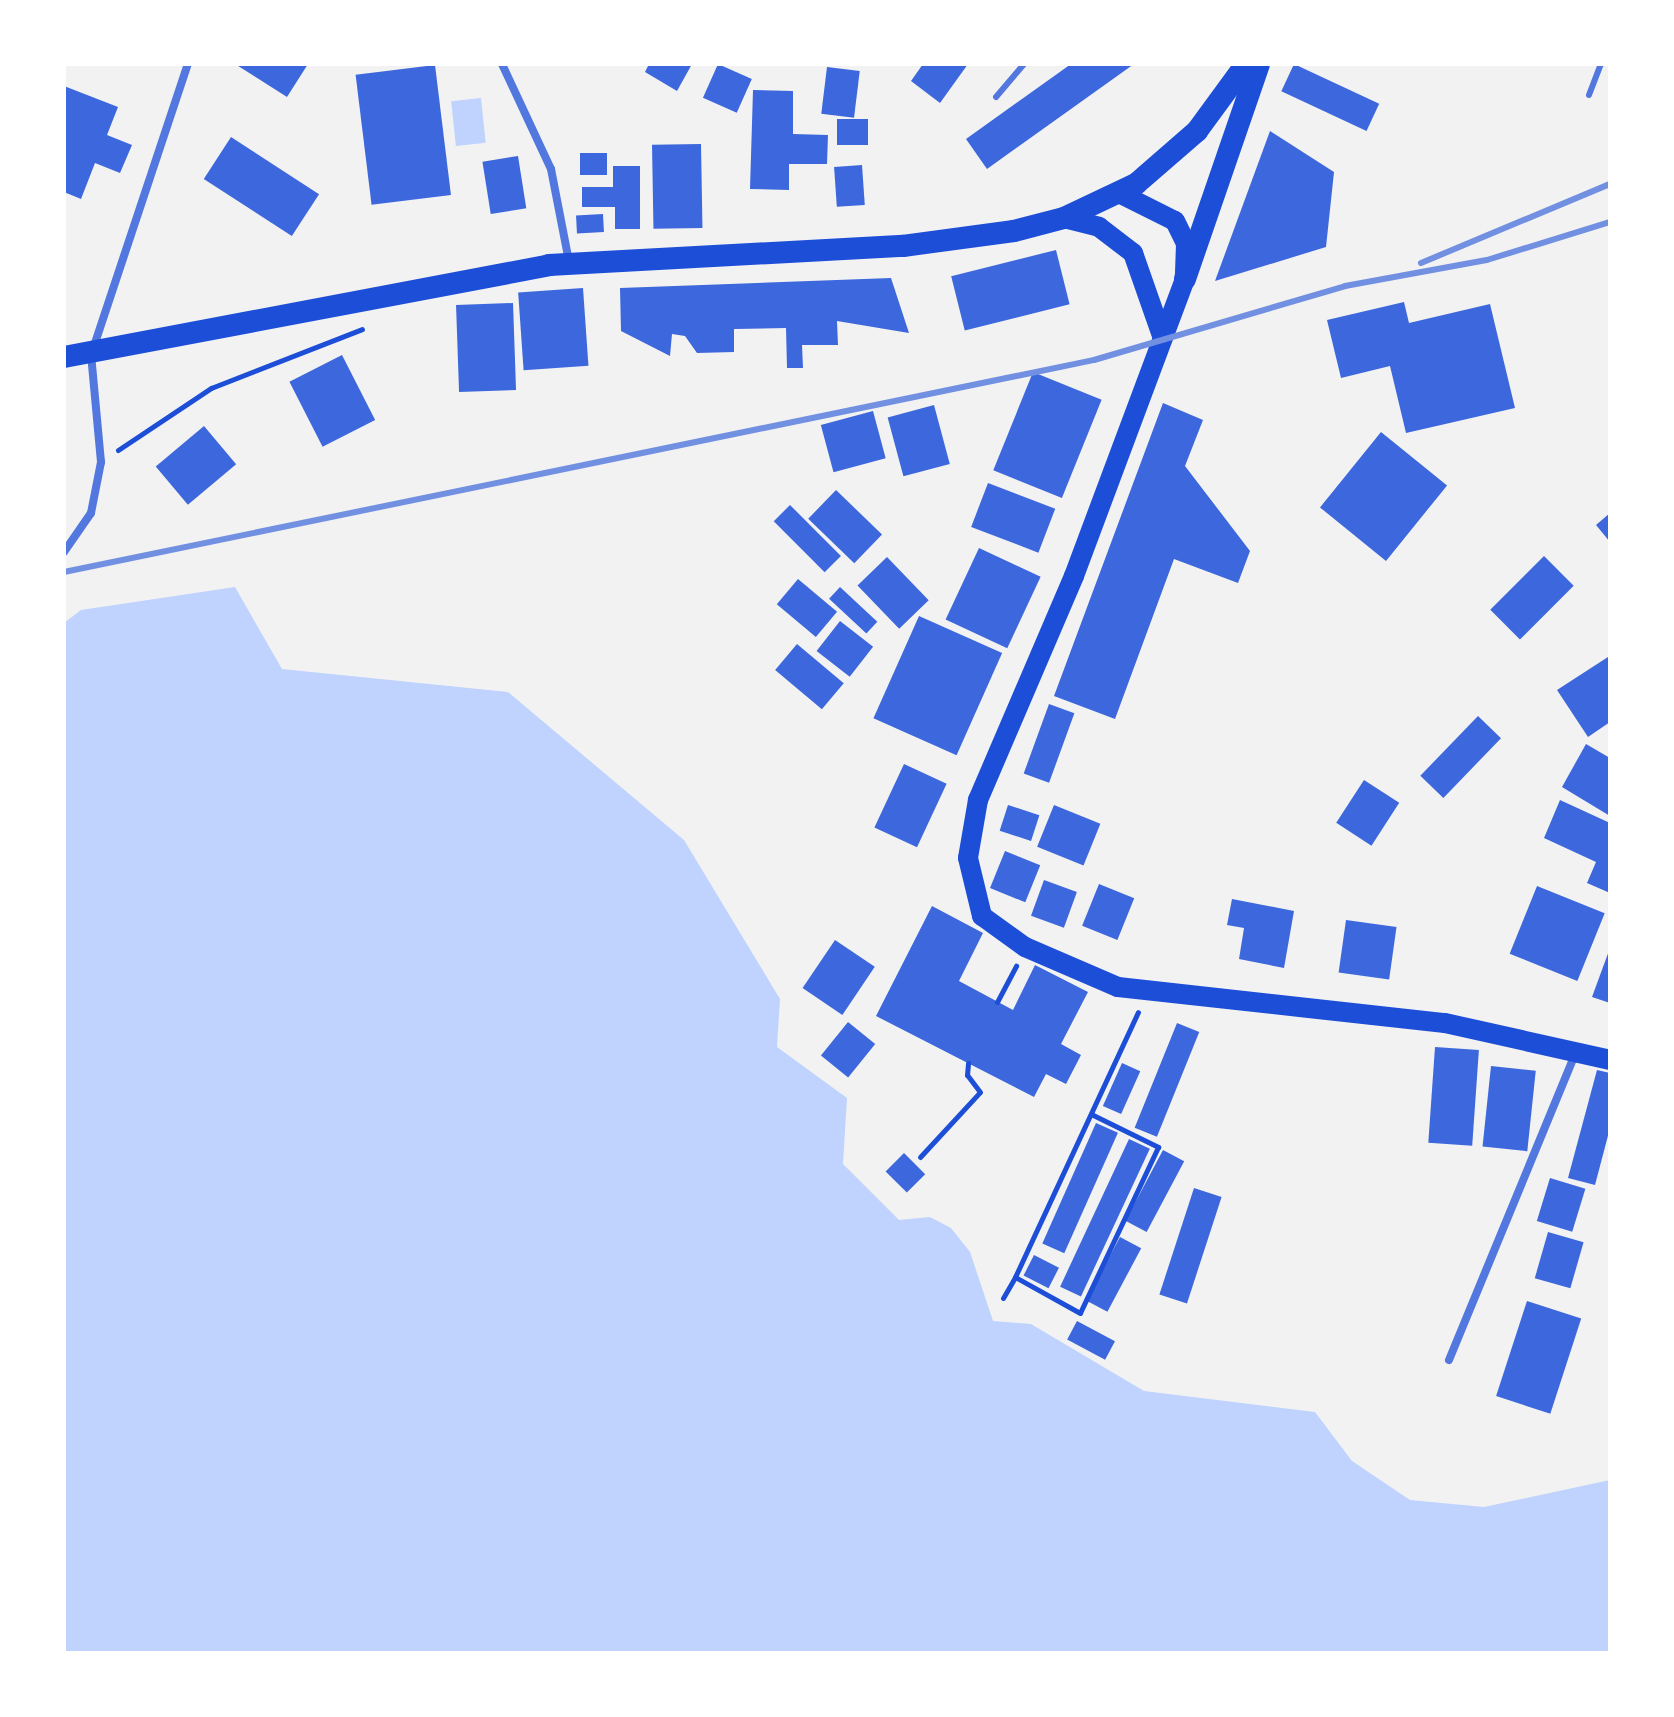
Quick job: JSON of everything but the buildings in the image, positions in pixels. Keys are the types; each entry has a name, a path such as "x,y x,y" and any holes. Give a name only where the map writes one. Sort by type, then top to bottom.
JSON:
{"highway":[{"path":"64,357 91,355 569,263 903,246 1064,218 1121,194 1197,131 1246,64"},
{"path":"1185,279 1259,64"}],"main road":[{"path":"1121,194 1157,206 1179,227 1185,279 1074,576 978,800 968,858 975,901 982,916 1025,947 1147,993 1445,1023 1610,1060"},
{"path":"1064,218 1109,232 1133,253 1162,336"}],"street":[{"path":"64,552 91,513 101,462 91,355 188,64"},
{"path":"502,64 551,169 569,263"},
{"path":"1449,1360 1576,1051"}],"lane":[{"path":"996,97 1024,64"},
{"path":"1589,95 1601,64"}],"path":[{"path":"101,462 211,388 373,325"},
{"path":"997,1002 1025,947"},
{"path":"1003,1298 1147,993"},
{"path":"920,1157 980,1092 967,1075 968,1063"},
{"path":"1015,1277 1080,1313 1158,1147 1091,1114"}],"water":[{"path":"481,98 486,143 456,146 451,101"},
{"path":"235,587 282,669 508,692 684,840 780,999 777,1047 847,1098 843,1164 899,1220 930,1217 951,1228 970,1252 993,1321 1031,1324 1144,1391 1315,1412 1352,1461 1410,1500 1484,1507 1610,1480 1610,1653 64,1653 64,623 81,610"}],"railway":[{"path":"1421,263 1610,184"},
{"path":"64,572 1094,360 1345,286 1487,260 1610,222"}]}
